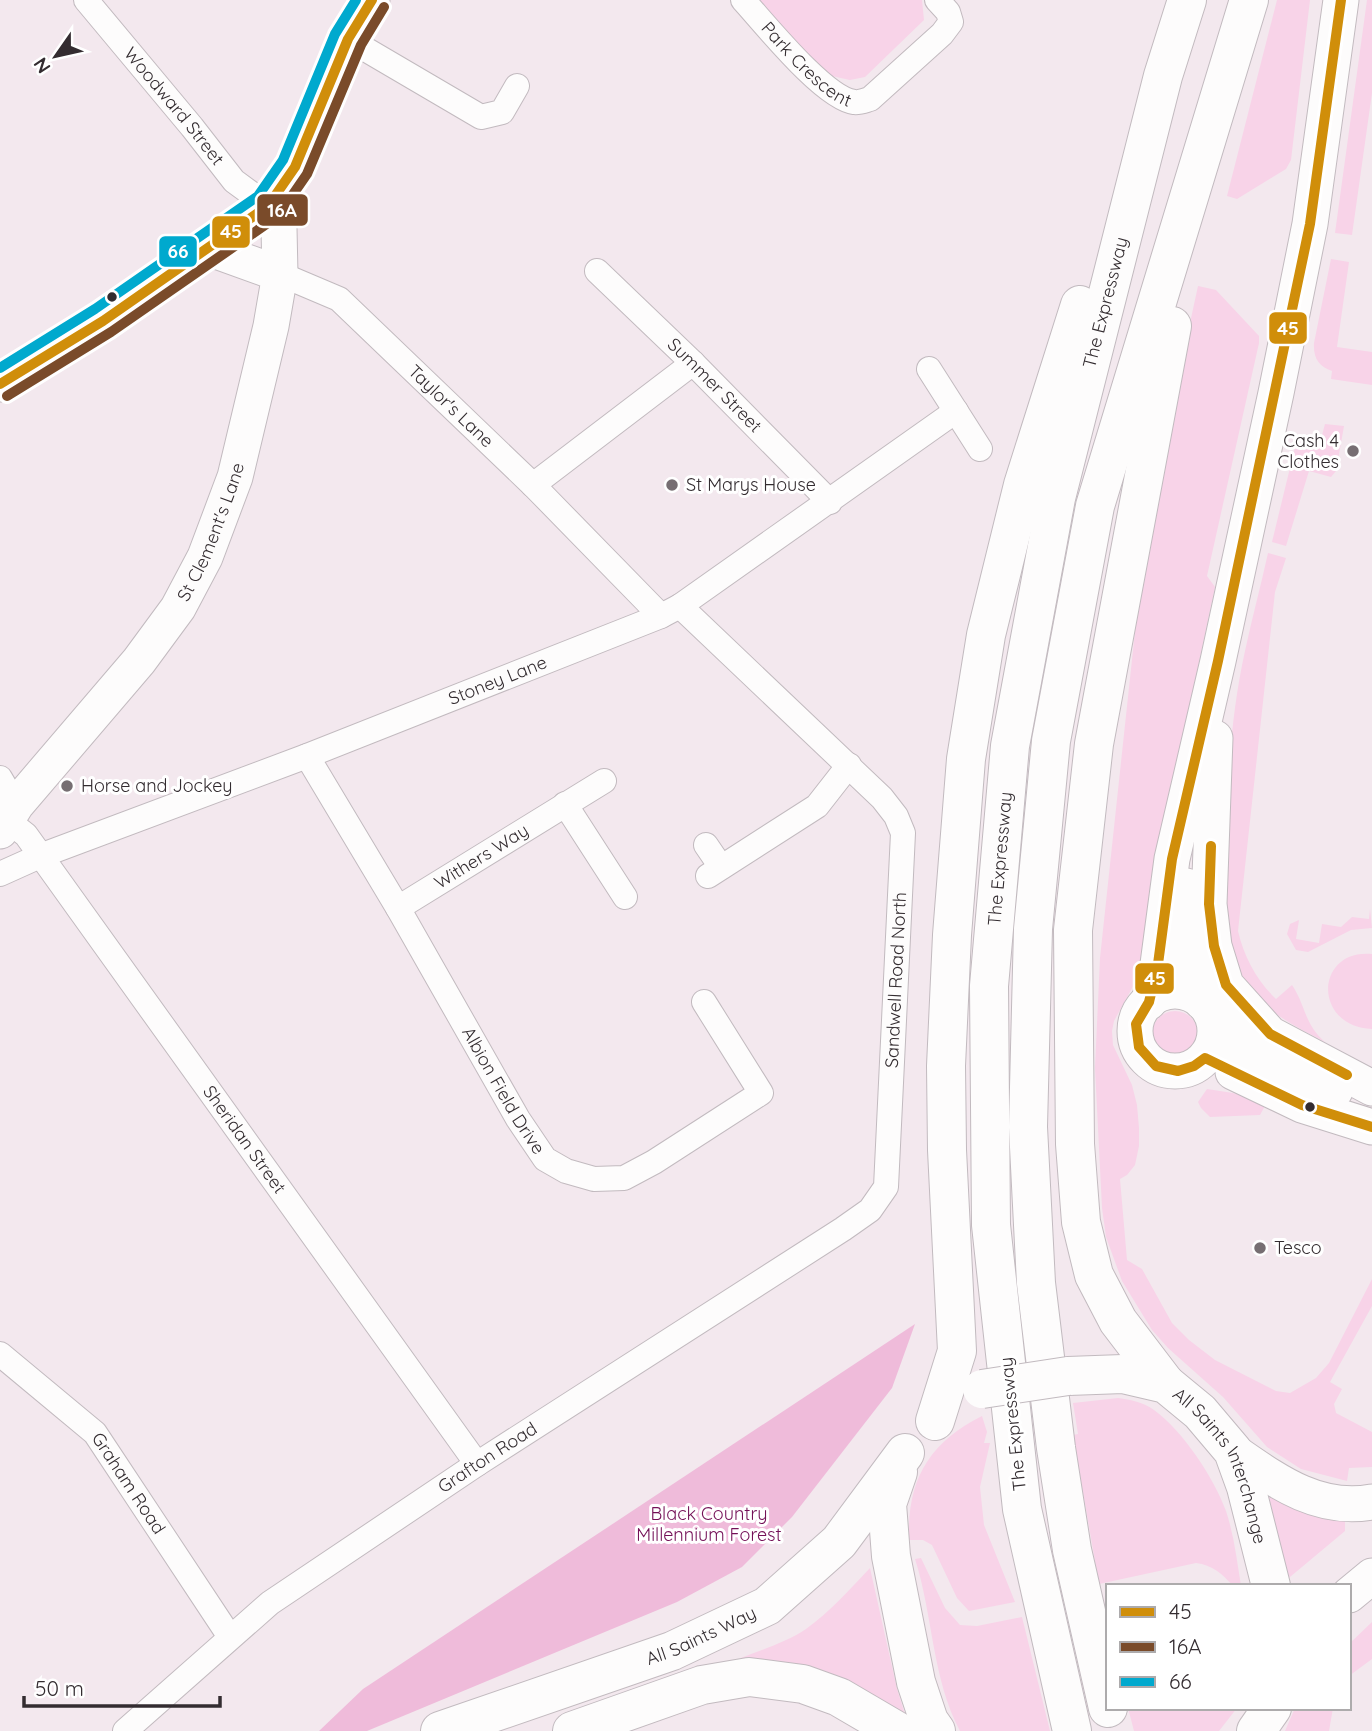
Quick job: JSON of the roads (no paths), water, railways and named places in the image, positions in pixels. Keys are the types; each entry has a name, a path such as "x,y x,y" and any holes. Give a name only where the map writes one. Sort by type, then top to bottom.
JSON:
{"highway":[{"name":"The Expressway","path":"1072,1731 1022,1509 991,1225 989,986 1010,746 1056,498 1163,76 1187,0"},
{"path":"1106,1699 1072,1550 1035,1283 1028,1127 1033,929 1051,741 1095,506 1249,0"},
{"path":"935,1421 957,1351 947,1150 948,1027 952,935 966,760 986,635 1023,485 1088,279 1163,76"},
{"path":"1166,1384 1118,1321 1094,1275 1081,1222 1075,1144 1073,930 1094,744 1212,125"},
{"name":"All Saints Interchange","path":"936,1731 929,1721 916,1682 891,1556 887,1504 905,1453 960,1399 982,1389 1069,1376 1124,1374 1166,1384 1200,1412 1233,1451 1270,1584"},
{"name":"All Saints Way","path":"440,1731 672,1651 767,1606 839,1542 905,1453"},
{"path":"572,1731 702,1685 749,1677 803,1684 827,1692 897,1731"},
{"path":"1109,1710 1114,1731"}],"street":[{"name":"Woodward Street","path":"86,0 234,181 268,206"},
{"path":"0,384 103,321 268,206 295,167 348,39 372,0"},
{"name":"Park Crescent","path":"743,0 803,68 840,96 855,103 870,99 942,34 951,22 948,12 937,0"},
{"path":"1149,1002 1158,964 1172,859 1218,661 1310,224 1341,0"},
{"path":"348,39 481,117 502,111 517,86"},
{"name":"St Clement's Lane","path":"6,809 139,662 178,608 205,556 235,477 271,326 280,274 279,228 268,206"},
{"name":"Taylor's Lane","path":"208,248 339,299 533,485 671,611"},
{"name":"Summer Street","path":"597,271 693,363 830,502"},
{"path":"533,485 693,363"},
{"path":"929,369 981,449"},
{"name":"Stoney Lane","path":"0,874 40,856 307,756 671,611 830,502 956,411"},
{"name":"Sandwell Road North","path":"671,611 849,765 882,798 896,816 903,833 886,1187 870,1210"},
{"path":"1218,661 1209,904 1214,946 1226,985 1270,1034 1372,1088"},
{"name":"Albion Field Drive","path":"307,756 398,908 518,1119 545,1159 566,1171 594,1178 624,1178 654,1162 761,1093 704,1002"},
{"path":"706,845 715,871 817,806 849,765"},
{"path":"1192,770 1186,893 1189,974 1206,1007 1215,1038 1205,1058 1194,1066 1178,1071 1163,1069 1149,1061 1139,1047 1136,1031 1139,1016 1149,1002 1161,994 1181,992 1206,1007 1243,1052 1327,1088 1372,1101"},
{"name":"Withers Way","path":"398,908 604,780"},
{"path":"565,804 625,897"},
{"name":"Sheridan Street","path":"6,809 477,1464"},
{"path":"1205,1058 1302,1105 1372,1127"},
{"name":"Grafton Road","path":"125,1731 270,1603 477,1464 870,1210"},
{"name":"Graham Road","path":"0,1354 95,1433 230,1637"},
{"path":"1233,1451 1287,1487 1340,1503 1359,1505 1372,1502"},
{"path":"1351,1593 1372,1576"}],"place":[{"name":"Cash 4 Clothes","path":"1353,451"},
{"name":"St Marys House","path":"672,485"},
{"name":"Horse and Jockey","path":"67,786"},
{"name":"Tesco","path":"1260,1248"}],"park label":[{"name":"Black Country Millennium Forest","path":"709,1524"}]}
